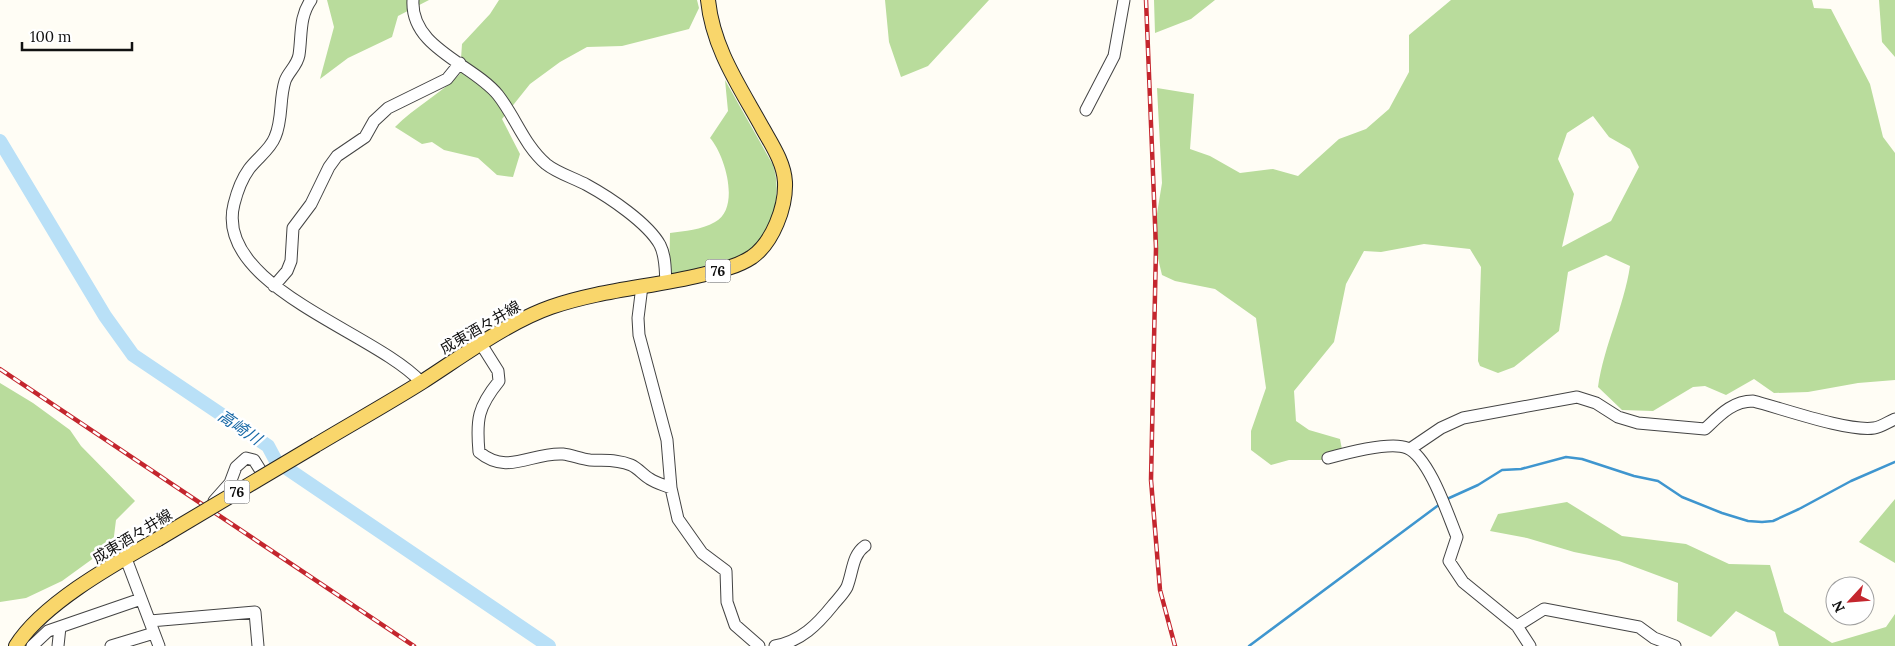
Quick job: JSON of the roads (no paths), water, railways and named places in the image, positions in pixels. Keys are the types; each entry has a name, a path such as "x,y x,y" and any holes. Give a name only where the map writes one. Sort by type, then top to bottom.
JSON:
{"main road":[{"name":"成東酒々井線","path":"16,646 25,633 47,611 127,556 316,445 481,344 549,307 588,296 666,283 722,270 753,256 770,238 782,208 784,195 782,168 775,151 724,60 715,40 708,0"}],"street":[{"path":"310,0 304,9 295,66 285,80 280,123 274,139 240,183 232,213 234,236 243,256 274,286 383,352 411,372 421,382"},
{"path":"413,0 414,16 419,28 431,42 488,84 514,119 527,143 548,166 589,186 639,221 660,244 664,257 666,283"},
{"path":"1086,110 1114,56 1124,0"},
{"path":"274,286 287,272 291,261 293,228 311,204 329,167 337,156 365,137 374,121 388,108 447,79 460,63"},
{"path":"642,286 638,318 639,335 667,440 671,488 678,519 684,530 702,552 726,572 727,602 735,625 759,646"},
{"path":"481,344 498,371 499,381 482,404 477,421 479,452 489,460 498,463 518,462 544,455 563,454 590,460 618,461 633,465 650,480 671,488"},
{"path":"1410,449 1441,428 1463,418 1577,397 1596,403 1618,417 1638,423 1705,429 1730,407 1742,401 1752,400 1863,429 1876,428 1895,419"},
{"path":"1328,458 1392,446 1410,449 1425,467 1457,537 1449,561 1463,582 1517,626 1530,646"},
{"path":"214,502 230,484 239,463 246,458 254,460 264,476"},
{"path":"775,646 786,644 805,635 817,625 846,589 856,555 866,546"},
{"path":"127,556 128,564 159,646"},
{"path":"32,646 42,635 60,627 142,599"},
{"path":"1517,626 1544,609 1639,627 1654,638 1675,646"},
{"path":"150,621 255,612 258,646"},
{"path":"58,646 60,627"},
{"path":"111,646 154,633"}],"waterway":[{"name":"高崎川","path":"0,141 105,316 133,355 268,446 276,461 549,646"},
{"path":"1447,499 1478,485 1502,470 1521,469 1566,457 1582,459 1634,476 1658,481 1682,497 1722,513 1748,521 1762,522 1773,521 1851,481 1895,462"},
{"path":"1249,646 1440,504"}],"railway":[{"path":"1146,0 1156,248 1151,480 1160,590 1175,646"},
{"path":"0,369 414,646"}]}
